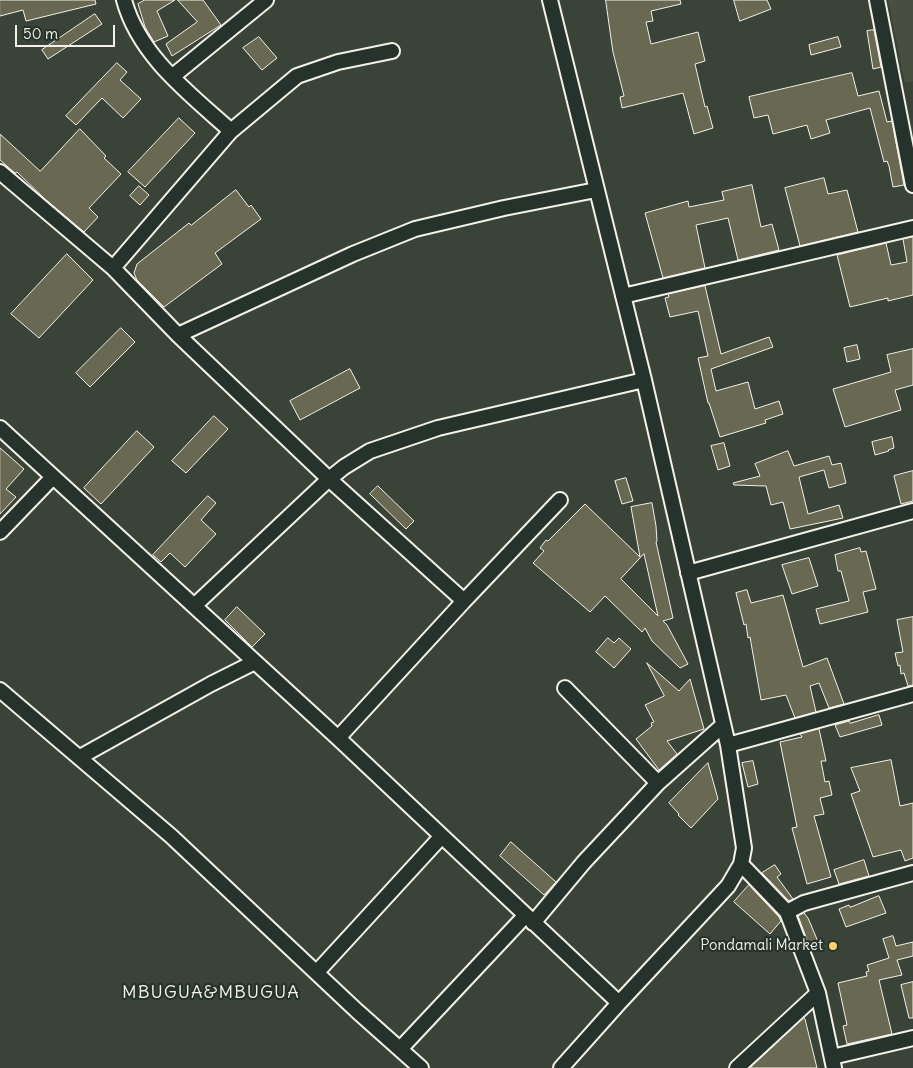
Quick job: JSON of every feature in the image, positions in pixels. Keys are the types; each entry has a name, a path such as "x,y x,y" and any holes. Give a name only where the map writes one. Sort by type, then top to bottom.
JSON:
{"street":[{"path":"124,0 128,15 142,41 184,90 231,131"},
{"path":"550,0 644,380 722,726 728,745 744,848 741,864 728,886 561,1068"},
{"path":"877,0 913,185"},
{"path":"172,76 261,2"},
{"path":"113,268 231,131 297,76 338,62 392,51"},
{"path":"0,172 113,268 178,335 329,479 464,601"},
{"path":"178,335 353,254 415,229 504,208 596,190"},
{"path":"623,296 913,228"},
{"path":"194,606 329,479 370,451 438,428 644,380"},
{"path":"0,428 338,738 619,1003"},
{"path":"0,532 53,477"},
{"path":"338,738 560,500"},
{"path":"688,574 913,511"},
{"path":"80,757 211,684 255,662"},
{"path":"565,688 658,783"},
{"path":"0,690 172,836 357,1011 401,1048 421,1068"},
{"path":"728,745 913,694"},
{"path":"401,1048 529,919 658,783 722,726"},
{"path":"317,972 441,837"},
{"path":"741,864 787,912 818,993 833,1063 913,1038"},
{"path":"787,912 804,903 913,873"},
{"path":"737,1068 818,993"}],"shaded area":[{"path":"888,0 913,0 913,81 905,83"}],"building":[{"path":"0,0 95,0 96,4 26,21 23,10 0,16"},
{"path":"145,0 175,0 157,11 168,36 154,42 145,27 138,4"},
{"path":"178,0 203,0 221,25 172,56 166,44 197,22"},
{"path":"606,0 680,0 681,4 651,11 653,21 646,22 651,44 698,32 705,61 695,64 705,107 707,106 713,128 694,134 683,93 622,108 620,97 624,96 613,52"},
{"path":"734,0 767,0 771,9 740,21"},
{"path":"95,14 102,24 48,59 42,50"},
{"path":"874,30 881,67 873,69 867,31"},
{"path":"259,37 277,58 262,70 243,48"},
{"path":"838,37 841,47 811,55 809,45"},
{"path":"117,63 127,72 120,80 141,99 123,118 102,98 76,125 66,116"},
{"path":"852,73 858,96 879,91 887,122 892,121 904,185 893,187 889,166 887,161 884,162 870,108 826,120 830,133 811,139 807,125 773,134 768,115 754,118 749,97"},
{"path":"179,118 195,133 145,187 128,172"},
{"path":"80,129 106,156 104,158 121,174 89,208 98,217 84,232 46,200 17,172 15,173 0,160 0,134 40,171"},
{"path":"824,178 828,194 847,190 858,232 800,246 785,188"},
{"path":"752,185 761,227 772,224 779,250 738,260 728,218 696,225 705,268 663,278 645,213 688,201 689,207 724,200 722,192"},
{"path":"139,186 149,195 140,205 130,196"},
{"path":"236,190 249,207 251,205 261,219 215,253 222,264 164,307 137,280 134,273 137,264 189,223 191,225"},
{"path":"913,237 913,295 888,301 888,298 850,307 837,255 886,243 891,265 907,262 903,239"},
{"path":"67,254 93,280 39,338 11,314"},
{"path":"705,286 721,354 769,337 773,347 711,369 716,391 748,382 755,409 779,401 783,414 765,420 766,423 720,437 708,403 698,358 708,356 698,311 670,317 665,298 669,297 668,294"},
{"path":"121,328 135,342 90,387 76,373"},
{"path":"857,345 860,359 847,362 844,348"},
{"path":"913,349 913,385 895,390 901,410 845,427 833,389 891,372 887,355"},
{"path":"350,369 360,388 300,420 290,401"},
{"path":"214,416 228,429 186,473 172,461"},
{"path":"137,431 154,447 101,504 84,488"},
{"path":"892,437 894,448 875,455 872,442"},
{"path":"724,443 730,466 718,470 711,446"},
{"path":"0,448 24,469 6,489 16,497 0,514"},
{"path":"788,451 794,466 829,456 832,465 841,463 846,483 829,488 824,470 799,477 808,514 839,505 843,518 790,529 783,502 771,505 766,486 734,485 733,483 760,476 755,464"},
{"path":"913,471 913,501 901,504 894,476"},
{"path":"626,478 633,501 622,504 615,481"},
{"path":"378,486 414,521 406,529 370,494"},
{"path":"208,496 216,503 201,520 216,534 185,567 170,553 161,562 153,555"},
{"path":"652,503 656,526 656,542 673,618 663,621 688,664 680,668 652,641 645,628 642,632 605,596 590,612 533,563 544,551 540,548 546,540 548,541 585,504 640,557 631,507","holes":["644,554 658,616 621,579"]},
{"path":"860,548 861,552 866,551 876,589 863,592 868,612 820,624 816,609 849,601 841,571 838,571 835,555"},
{"path":"809,558 818,586 792,594 782,565"},
{"path":"747,590 751,603 783,595 803,667 827,658 844,704 829,708 819,683 810,686 816,712 795,718 786,695 761,700 750,637 748,638 746,624 744,625 736,593"},
{"path":"237,607 265,634 252,647 225,620"},
{"path":"913,617 913,685 908,686 904,673 901,674 900,665 898,666 895,653 903,652 897,620"},
{"path":"608,638 614,643 619,638 631,649 614,668 596,652"},
{"path":"647,663 679,691 690,679 704,729 667,741 677,754 659,770 636,739 652,726 651,723 654,722 645,705 664,696"},
{"path":"879,715 882,725 840,737 835,725 849,721 850,723"},
{"path":"819,729 826,761 821,761 825,782 829,781 832,795 820,798 824,814 814,816 831,877 807,884 792,828 797,827 780,742 802,737 800,734"},
{"path":"891,760 900,806 913,803 913,858 905,861 901,850 873,857 851,794 860,791 851,768"},
{"path":"753,761 758,784 748,787 742,763"},
{"path":"708,763 718,799 691,828 669,803"},
{"path":"511,842 556,882 544,895 500,856"},
{"path":"864,860 869,876 839,884 834,870"},
{"path":"775,865 781,874 777,877 793,899 789,901 762,873"},
{"path":"749,885 781,921 770,934 734,902"},
{"path":"879,896 886,913 846,927 839,909"},
{"path":"804,913 819,944 810,948 798,916"},
{"path":"893,936 896,946 913,942 913,956 897,960 902,975 879,980 892,1034 847,1044 843,1026 847,1025 838,983 867,976 866,972 869,971 867,965 889,958 883,939"},
{"path":"913,982 913,1018 909,1018 901,985"},
{"path":"804,1018 817,1068 750,1068"}],"place":[{"name":"Pondamali Market","path":"833,946"}],"district":[{"name":"MBUGUA&MBUGUA","path":"211,993"}]}
